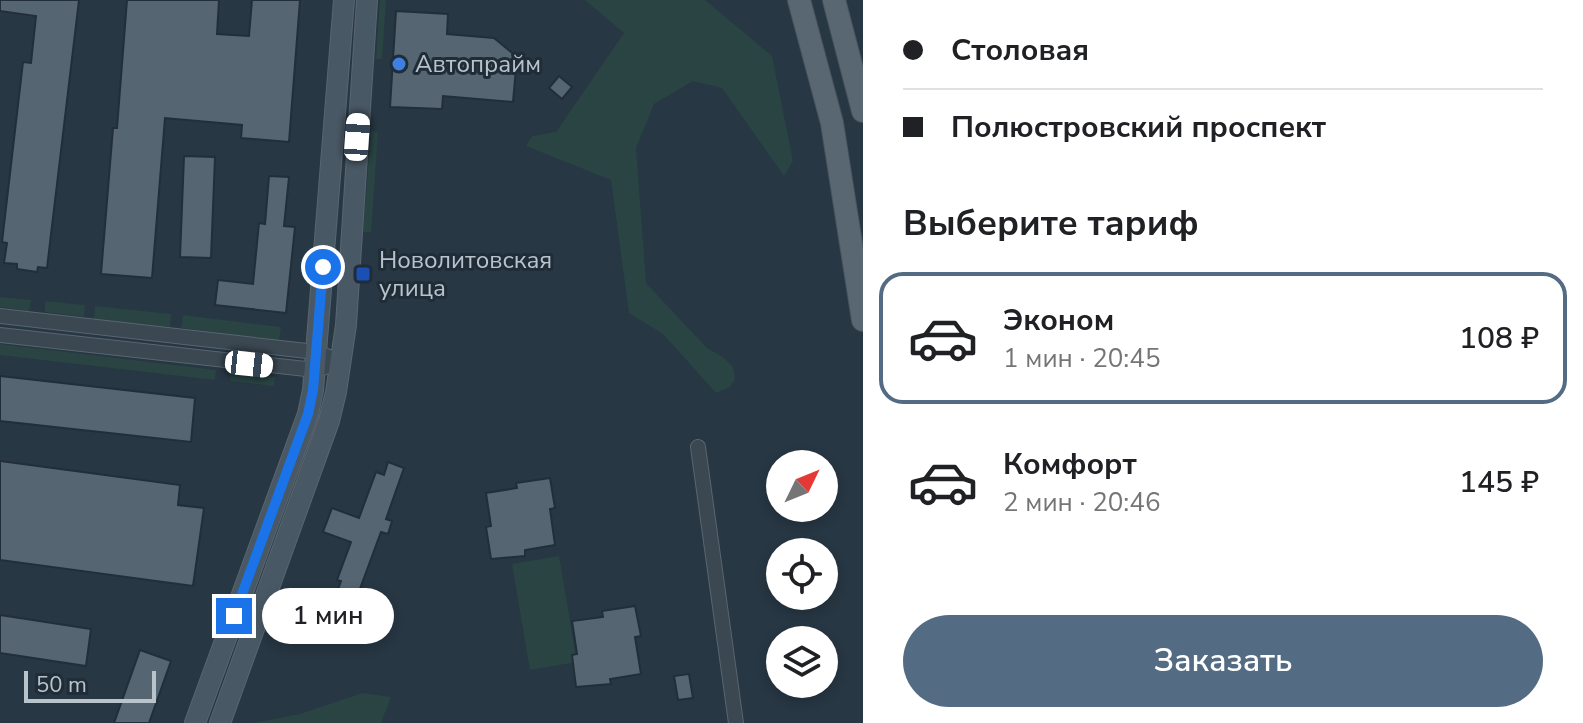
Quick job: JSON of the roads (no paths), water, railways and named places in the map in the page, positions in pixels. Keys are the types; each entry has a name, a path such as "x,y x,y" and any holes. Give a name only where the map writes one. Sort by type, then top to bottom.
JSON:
{"main road":[{"path":"195,723 308,414 313,390 344,0"},
{"path":"220,723 329,421 342,362 367,0"},
{"path":"799,0 832,123 861,269 863,320"},
{"path":"834,0 863,111"}],"street":[{"path":"0,316 316,361"},
{"path":"0,335 342,362"},
{"path":"698,447 736,723"}],"place":[{"name":"Автопрайм","path":"399,64"},
{"name":"Новолитовская улица","path":"363,274"}]}
